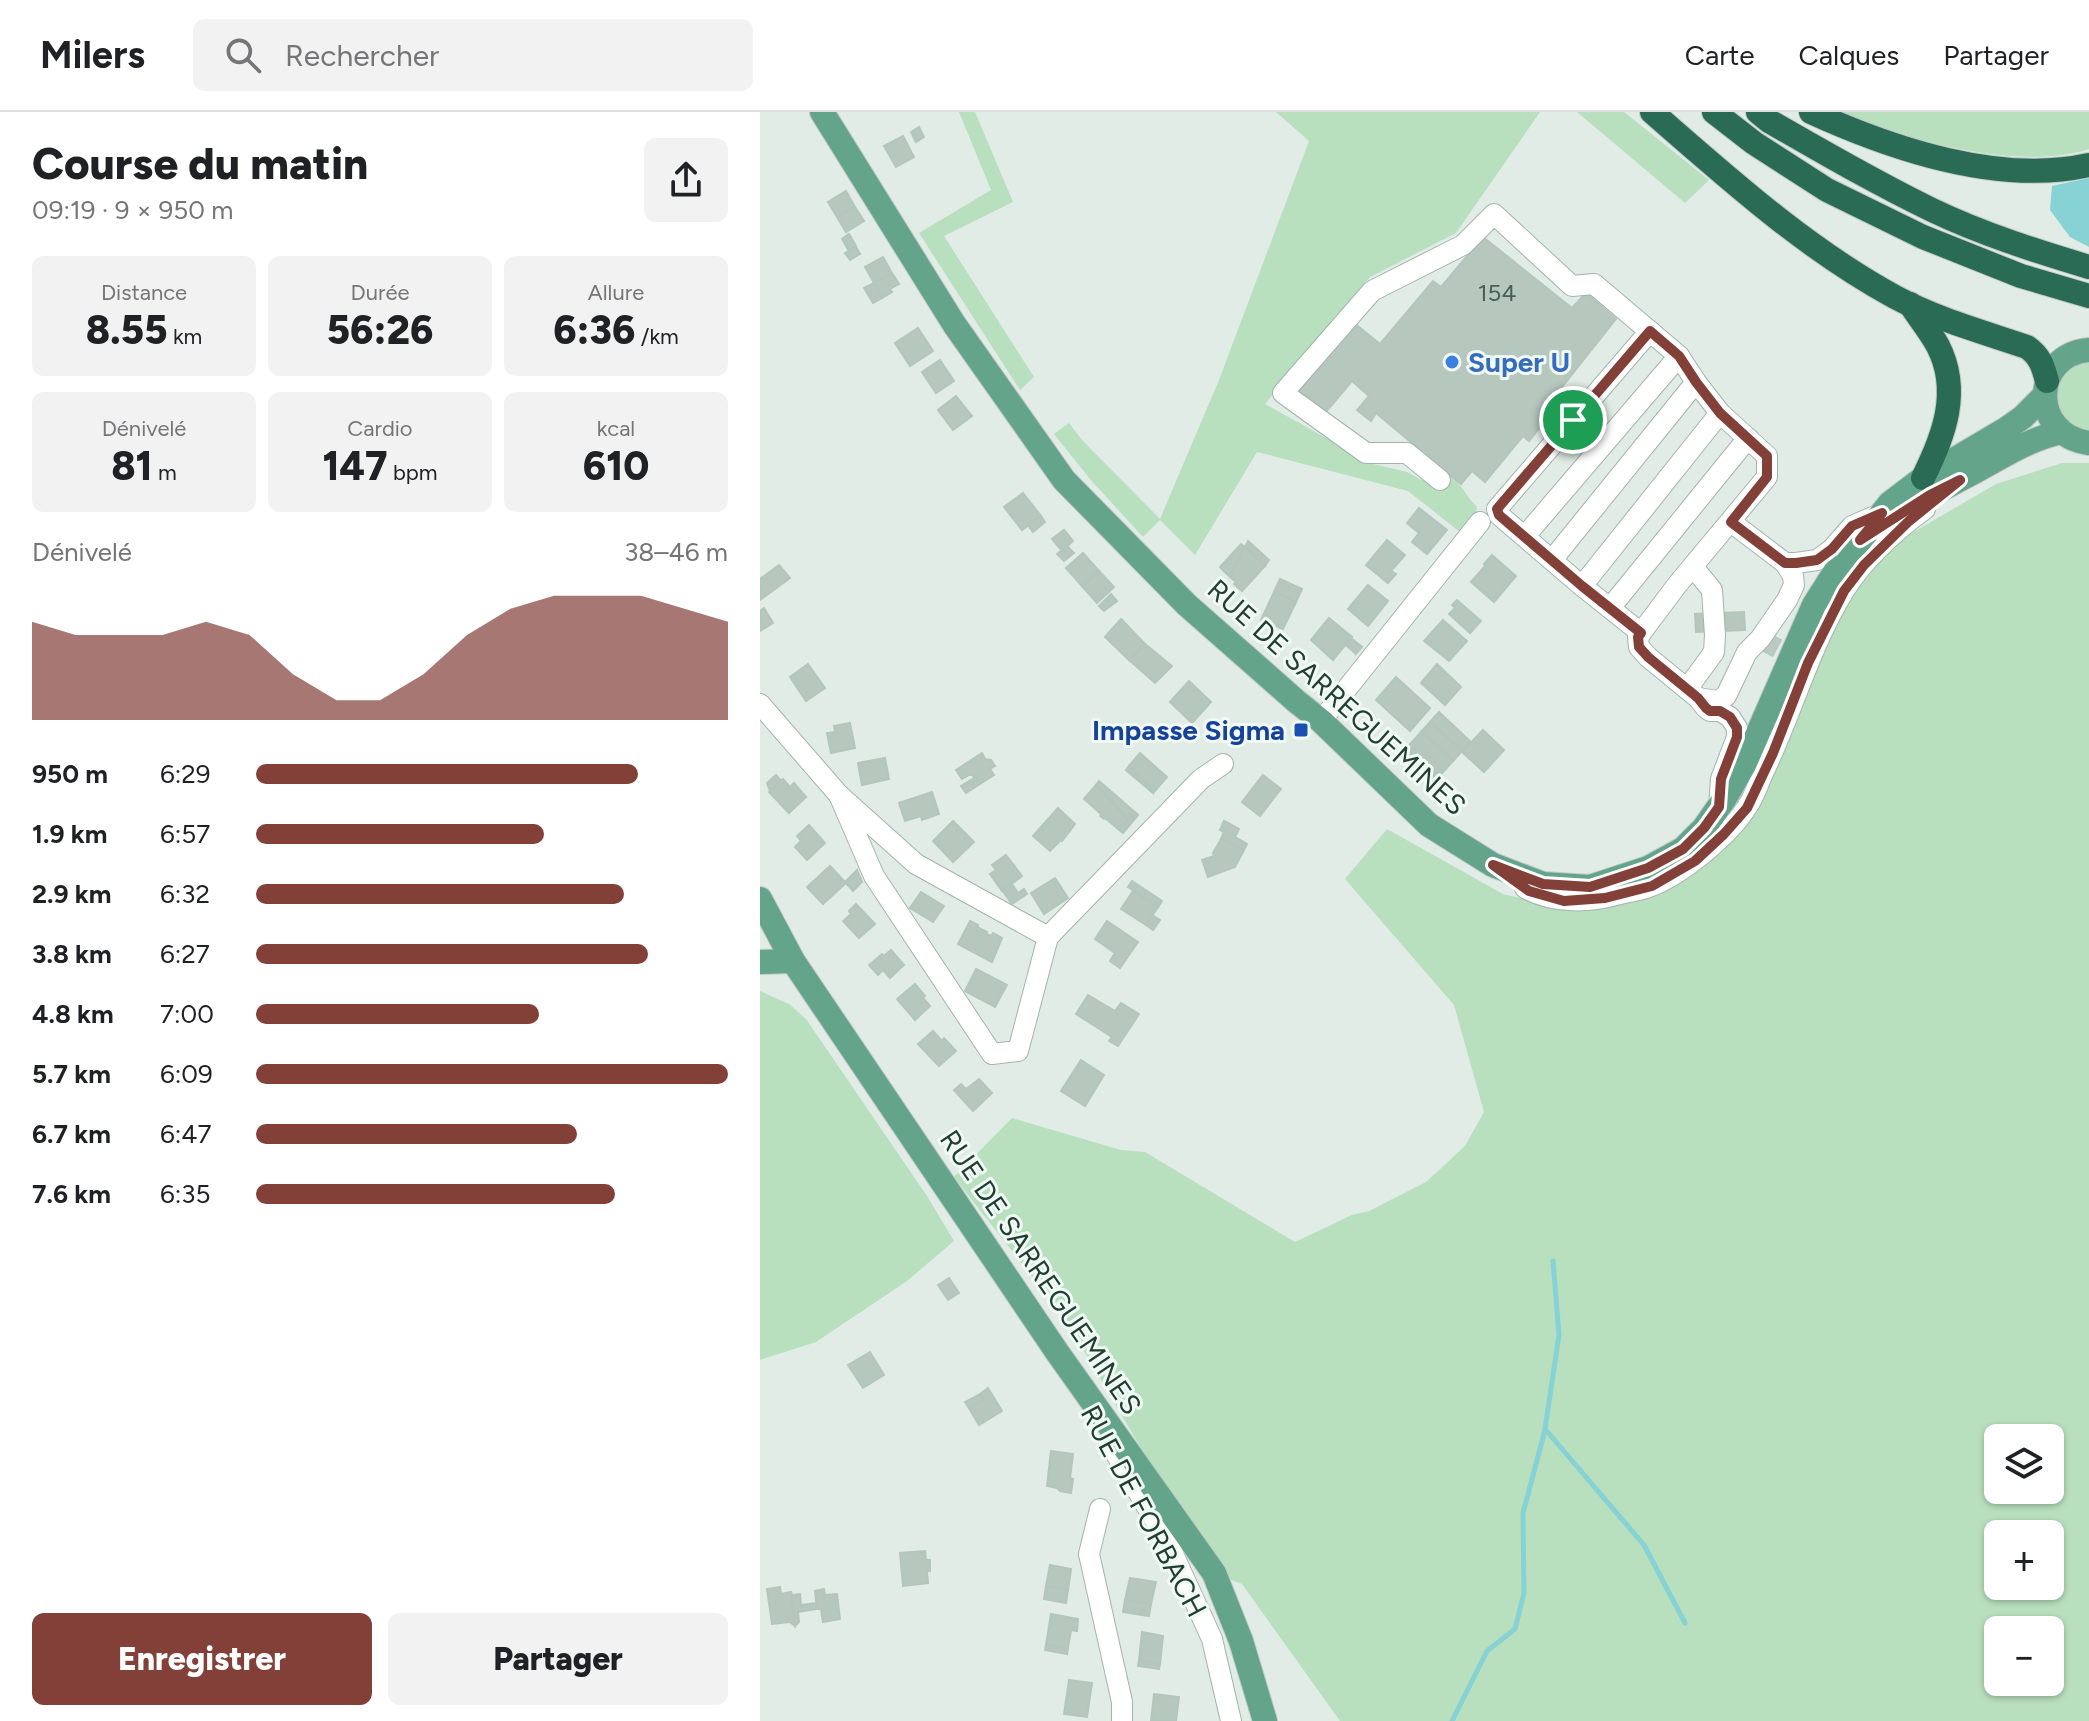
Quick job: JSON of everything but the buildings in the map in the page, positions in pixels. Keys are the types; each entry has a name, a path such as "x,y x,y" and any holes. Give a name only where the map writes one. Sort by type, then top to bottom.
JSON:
{"highway":[{"path":"1652,112 1737,187 1822,253 1910,304 2027,347 2042,363 2046,388"},
{"path":"1714,112 1754,143 1841,197 1923,237 2021,276 2089,296"},
{"path":"1758,112 1842,163 1934,211 2031,249 2089,267"},
{"path":"1811,112 1874,138 1967,164 2033,171 2089,165"},
{"path":"1910,304 1938,346 1951,392 1947,418 1927,486"}],"main road":[{"name":"RUE DE SARREGUEMINES","path":"822,112 954,324 1064,480 1187,605 1321,721 1429,825 1493,865 1543,884 1590,887 1648,868 1683,849 1704,828 1744,765 1814,605 1835,572 1890,503 1927,486"},
{"path":"1927,486 2023,417 2046,388 2055,367 2066,357 2089,350"},
{"path":"2046,388 2049,416 2061,432 2072,440 2089,443"},
{"path":"1927,486 1960,480 2044,436 2061,432"},
{"name":"RUE DE SARREGUEMINES","path":"1860,540 1927,486"},
{"name":"RUE DE SARREGUEMINES","path":"762,910 793,961 1057,1352 1214,1573 1241,1641 1280,1721"},
{"path":"760,962 793,961"},
{"name":"RUE DE SARREGUEMINES","path":"1241,1641 1265,1721"}],"street":[{"path":"1440,480 1407,453 1366,453 1283,393 1372,291 1463,245 1494,214 1572,286 1594,284 1679,356 1720,413 1767,456 1767,477 1638,637 1639,647 1648,657 1710,711 1720,711 1730,717 1737,728 1737,737 1721,779 1719,807"},
{"path":"1641,633 1499,515 1497,509 1650,331"},
{"path":"1525,536 1679,356"},
{"path":"1552,560 1696,382"},
{"path":"1582,586 1720,413"},
{"path":"1610,608 1748,438"},
{"path":"1493,865 1529,891 1564,901 1605,898 1652,886 1695,861 1747,808 1773,753 1804,662 1844,591 1864,565 1909,521 1960,480"},
{"path":"1785,563 1817,560 1832,549 1852,526 1882,513"},
{"path":"1321,721 1480,522"},
{"path":"1693,694 1717,701 1726,696 1747,652 1760,639 1794,585 1793,576 1785,563 1731,522"},
{"path":"1693,567 1712,590 1715,635 1714,652 1693,694"},
{"path":"760,704 839,795 916,864 1048,937"},
{"path":"839,795 874,876 992,1054 1018,1051 1048,937 1201,779 1223,764"},
{"name":"RUE DE FORBACH","path":"1057,1352 1167,1541 1212,1639 1231,1721"},
{"path":"1100,1509 1089,1554 1122,1702 1122,1721"}],"green space":[{"path":"959,112 975,112 1013,202 944,236 1034,377 1020,390 919,233 991,190"},
{"path":"1276,112 1540,112 1456,233 1370,277 1265,404 1373,464 1407,472 1435,487 1447,472 1477,507 1475,517 1460,532 1408,491 1257,452 1195,555 1160,520 1143,537 1054,434 1069,423 1160,519 1219,380 1309,141"},
{"path":"1577,112 1624,112 1709,180 1685,203"},
{"path":"1837,112 2089,112 2089,149 2061,155 1996,155 1927,142"},
{"path":"2089,360 2089,435 2057,416 2056,385 2061,374"},
{"path":"2062,463 2089,463 2089,1721 1340,1721 1242,1584 1214,1573 1066,1320 954,1177 1012,1118 1121,1150 1145,1152 1295,1242 1352,1215 1369,1211 1426,1182 1465,1146 1484,1112 1454,1005 1345,879 1387,829 1503,894 1553,906 1722,842 1840,608 1886,551 1996,484"},
{"path":"760,991 789,1004 806,1019 927,1196 954,1241 907,1281 816,1342 760,1360"}],"water":[{"path":"2089,178 2089,247 2070,237 2050,210 2052,186"}],"waterway":[{"path":"1553,1261 1559,1335 1545,1429 1644,1545 1685,1623"},
{"path":"1452,1721 1487,1651 1515,1629 1524,1593 1523,1513 1545,1430"}],"tunnel":[{"path":"1760,639 1801,661"}],"place":[{"name":"Super U","path":"1452,362"},
{"name":"Impasse Sigma","path":"1301,730"}],"route":[{"path":"1650,331 1679,356 1720,413 1767,456 1767,477 1731,522 1785,563 1817,560 1832,549 1852,526 1882,513 1860,540 1930,495 1960,480 1909,521 1864,565 1844,591 1808,663 1773,753 1747,808 1724,834 1695,861 1652,886 1605,898 1564,901 1529,891 1493,865 1543,884 1590,887 1648,868 1683,849 1719,807 1721,779 1737,737 1737,728 1730,717 1720,711 1710,711 1648,657 1639,647 1638,637 1641,633 1499,515 1497,509 1573,420 1650,331"}]}
